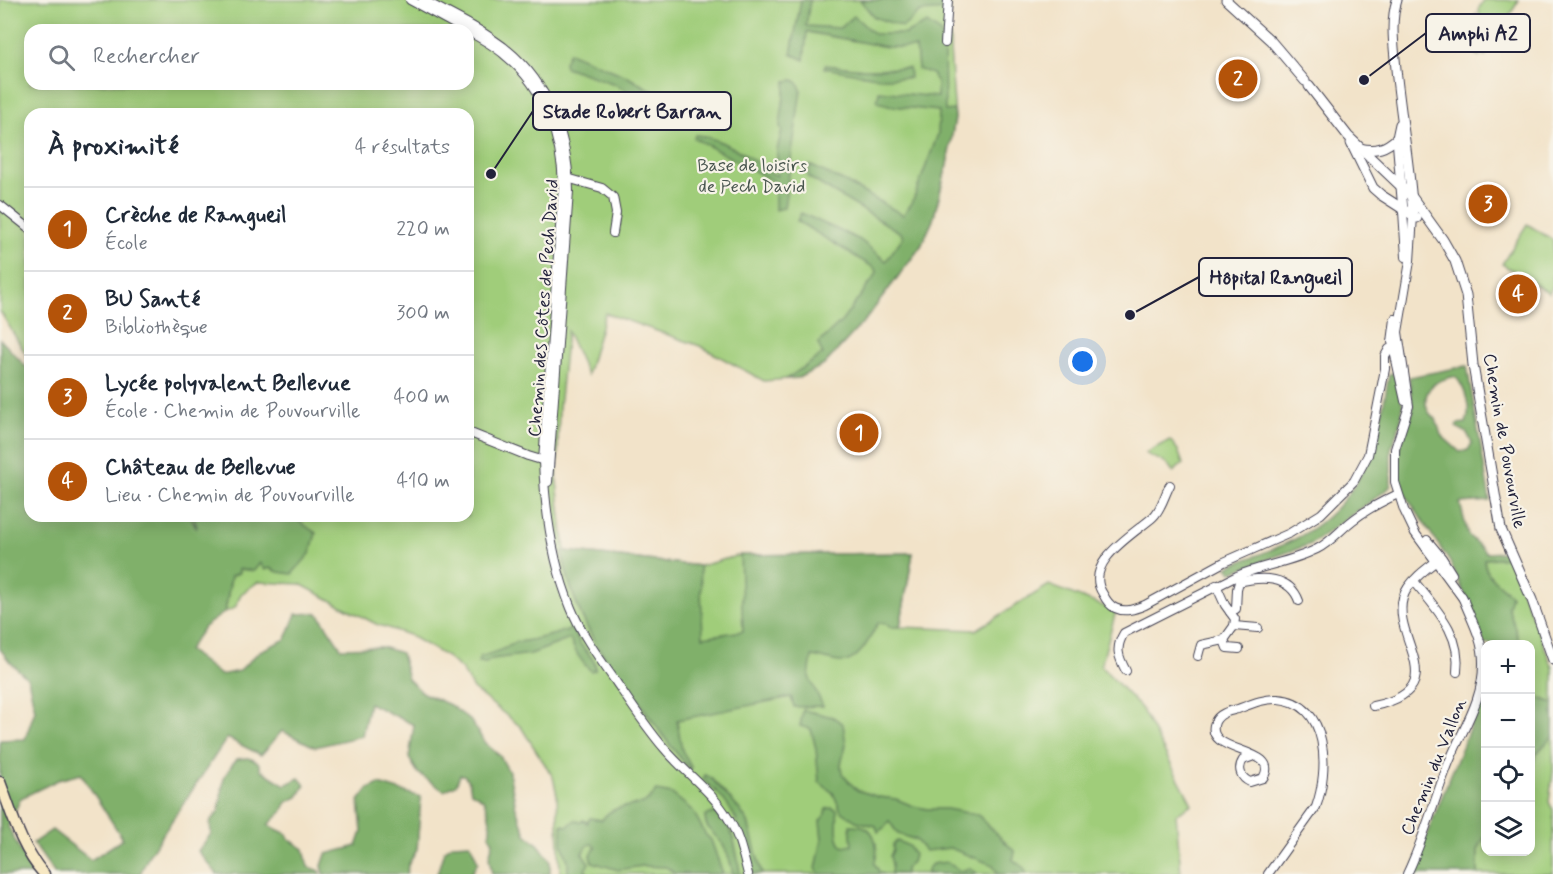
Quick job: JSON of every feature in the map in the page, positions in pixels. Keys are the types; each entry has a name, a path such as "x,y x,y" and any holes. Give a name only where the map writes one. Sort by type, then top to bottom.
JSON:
{"main road":[{"path":"0,782 23,843 30,857 44,874"}],"street":[{"name":"Chemin des Côtes de Pech David","path":"410,0 454,24"},
{"name":"Chemin des Côtes de Pech David","path":"423,0 466,24"},
{"path":"945,43 948,0"},
{"path":"1226,0 1271,41 1348,136"},
{"path":"1397,0 1393,23 1401,120 1413,216"},
{"name":"Chemin des Côtes de Pech David","path":"474,28 513,54 544,90 560,125 567,157 546,461 547,505 560,575 581,630 654,735 674,760 723,810 734,830 748,874"},
{"name":"Chemin des Côtes de Pech David","path":"474,35 510,58 540,96 554,128 566,178"},
{"path":"1401,120 1397,138 1403,211"},
{"name":"Chemin de Pouvourville","path":"1348,136 1412,197 1455,261 1463,284 1473,365 1484,418 1501,529 1532,600 1553,660"},
{"name":"Chemin de Pouvourville","path":"1348,136 1373,188 1403,211 1432,226"},
{"path":"1360,148 1379,150 1390,145 1397,138"},
{"path":"566,178 602,188 613,197 616,213 612,233"},
{"path":"0,205 24,224"},
{"name":"Chemin du Vallon","path":"1403,211 1406,260 1392,334 1409,397 1407,415 1395,449 1394,469 1398,494 1415,532 1439,559 1459,587 1483,652 1481,686 1475,709 1450,758 1407,874"},
{"name":"Chemin du Vallon","path":"1398,353 1399,324 1410,261 1413,216"},
{"path":"1170,485 1155,515 1120,541 1100,569 1099,589 1111,605 1120,610 1134,610 1145,605 1224,562 1290,533 1321,514 1354,481 1368,455 1385,369 1385,356 1389,349 1398,353"},
{"path":"474,434 546,461"},
{"path":"1126,670 1117,655 1117,644 1124,633 1252,569 1300,557 1320,548 1354,519 1398,494"},
{"path":"1373,706 1389,702 1405,694 1414,681 1415,661 1401,607 1406,590 1439,559"},
{"path":"1230,612 1236,609 1236,589 1239,582 1249,579 1285,582 1295,590 1299,601"},
{"path":"1414,581 1446,620 1453,635 1459,661 1457,672"},
{"path":"1198,656 1201,645 1224,639 1234,627 1235,619 1216,585"},
{"path":"1234,627 1258,628"},
{"path":"1224,639 1227,648 1239,649"},
{"path":"1233,748 1240,764 1240,773 1250,782 1259,780 1265,774 1266,766 1262,759 1233,748 1216,734 1215,722 1219,716 1265,700 1278,699 1291,702 1304,709 1313,720 1323,743 1325,754 1317,807 1268,874"},
{"path":"1240,764 1246,758 1254,756"}],"green space":[{"name":"Base de loisirs de Pech David","path":"0,0 950,0 950,49 955,118 947,165 933,220 921,246 866,319 824,365 798,378 764,381 700,346 605,313 587,375 567,331 559,408 557,482 565,551 700,566 740,555 913,553 900,627 976,630 1049,585 1116,611 1101,666 1141,708 1192,804 1176,814 1181,874 560,874 557,795 553,777 521,727 473,689 462,670 447,657 409,635 376,624 300,584 258,582 241,594 235,608 225,612 231,576 213,557 193,522 474,522 474,108 24,108 24,351 0,311"},
{"path":"801,0 810,0 806,26 840,28 854,16 874,34 905,34 927,23 940,32 944,46 945,111 954,110 955,118 947,165 933,220 921,246 866,319 824,365 798,378 786,379 823,354 818,344 842,321 877,271 797,221 801,213 860,240 886,261 903,237 901,233 808,177 810,165 903,215 912,203 938,134 939,111 892,106 877,102 879,91 937,97 937,83 932,74 918,69 916,48 887,47 807,32 804,60 791,54"},
{"path":"860,0 945,0 945,10 920,12 903,27 874,17"},
{"path":"1484,0 1519,0 1485,56 1483,55 1479,8"},
{"path":"1476,14 1479,56 1458,43"},
{"path":"569,52 626,76 689,111 692,115 643,101 615,84 565,67 564,62"},
{"path":"825,65 865,69 909,68 910,78 882,78 824,68"},
{"path":"794,80 799,84 801,90 784,208 775,210 775,182 694,138 695,135 708,137 723,143 777,176 777,150 782,130 780,126 786,81"},
{"path":"1527,224 1553,240 1553,286 1549,293 1502,264"},
{"path":"0,339 24,365 24,522 194,522 197,528 196,522 300,522 316,533 310,554 292,574 270,568 265,570 260,563 254,571 239,569 239,573 231,576 225,612 204,627 188,650 220,675 239,671 260,651 286,639 296,614 318,613 341,648 382,647 401,653 408,679 423,693 450,705 470,720 485,743 500,756 509,772 516,808 526,834 539,845 550,860 550,874 492,874 489,857 493,842 489,835 488,812 483,800 471,792 469,782 464,775 460,775 456,785 444,791 418,773 409,758 414,725 369,703 362,736 315,747 282,731 261,755 227,738 149,855 140,874 55,874 33,843 52,830 91,860 123,839 81,774 58,780 21,798 8,826 32,874 0,874 0,740 25,739 35,710 28,679 0,649"},
{"path":"1467,366 1490,501 1460,503 1468,535 1487,553 1504,552 1508,557 1484,559 1490,576 1511,596 1508,607 1519,640 1483,640 1450,562 1402,490 1398,475 1400,445 1413,411 1409,377","holes":["1456,377 1468,405 1468,417 1466,423 1457,424 1456,427 1467,433 1472,443 1468,450 1460,452 1441,435 1436,419 1427,408 1426,398 1429,389 1442,380"]},
{"path":"1394,373 1403,406 1401,420 1391,449 1391,485 1388,489 1311,544 1232,572 1227,567 1299,537 1321,522 1339,505 1353,487 1373,446 1389,374"},
{"path":"1170,440 1178,450 1183,464 1173,472 1164,462 1145,453"},
{"path":"562,552 700,566 703,637 743,631 740,555 913,553 900,627 889,627 887,624 878,623 864,648 853,659 847,661 840,662 812,656 809,677 823,706 794,707 791,697 677,720 682,750 690,769 598,647 586,625 572,589"},
{"path":"1508,557 1553,668 1553,703 1535,697 1535,640 1519,640 1508,607 1506,590 1491,577 1484,559"},
{"path":"570,629 593,660 595,670 591,671 584,664 570,639 531,654 492,659 486,663 478,662 480,657 515,642 540,638"},
{"path":"1535,697 1553,703 1553,736 1535,755"},
{"path":"1481,699 1481,844 1478,850 1478,874 1411,874"},
{"path":"803,710 833,717 843,724 846,745 841,764 842,774 857,790 927,809 947,809 978,815 1015,852 1013,860 1023,867 1027,874 998,874 993,865 950,848 925,851 916,840 898,834 889,821 878,832 876,826 856,821 841,811 833,793 819,782 816,749 811,729 800,726"},
{"path":"1553,736 1553,771 1549,802 1553,810 1553,874 1478,874 1478,850 1481,843 1481,856 1535,856 1535,760 1544,744"},
{"path":"249,758 258,762 261,770 285,785 299,778 305,785 298,797 287,802 282,812 268,825 287,834 289,839 304,849 308,867 320,871 321,874 217,874 198,851 211,834 210,822 219,811 224,777 236,759"},
{"path":"705,775 711,778 748,822 762,874 753,874 737,822 724,800 703,779"},
{"path":"379,784 421,797 417,850 408,865 407,874 324,874 322,866 326,854 357,846 362,832 359,801 368,789"},
{"path":"656,791 672,794 693,811 711,840 723,874 676,874 666,867 642,866 618,870 592,862 590,856 596,847 592,844 588,845 582,853 589,863 585,870 589,874 568,874 568,861 562,844 562,825 568,826 575,820 580,822 584,820 587,823 590,818 602,820 611,811 646,802"},
{"path":"826,809 837,810 837,835 844,847 852,845 850,825 863,826 869,830 877,849 874,863 880,873 884,874 819,874 816,869 822,839 820,821"},
{"path":"716,812 731,832 740,874 733,874 725,848 706,825 705,816"},
{"path":"897,841 909,846 914,855 912,862 905,869 905,874 891,874 890,856 893,844"},
{"path":"470,843 478,862 471,874 437,874 444,851 453,844"},
{"path":"947,862 960,871 970,868 978,874 927,874 932,864"}],"place":[{"name":"BU Santé","path":"1238,79"},
{"name":"Amphi A2","path":"1364,80"},
{"name":"Stade Robert Barran","path":"491,174"},
{"name":"Lycée polyvalent Bellevue","path":"1488,204"},
{"name":"Château de Bellevue","path":"1518,294"},
{"name":"Hôpital Rangueil","path":"1130,315"},
{"name":"Crèche de Rangueil","path":"859,433"}]}
